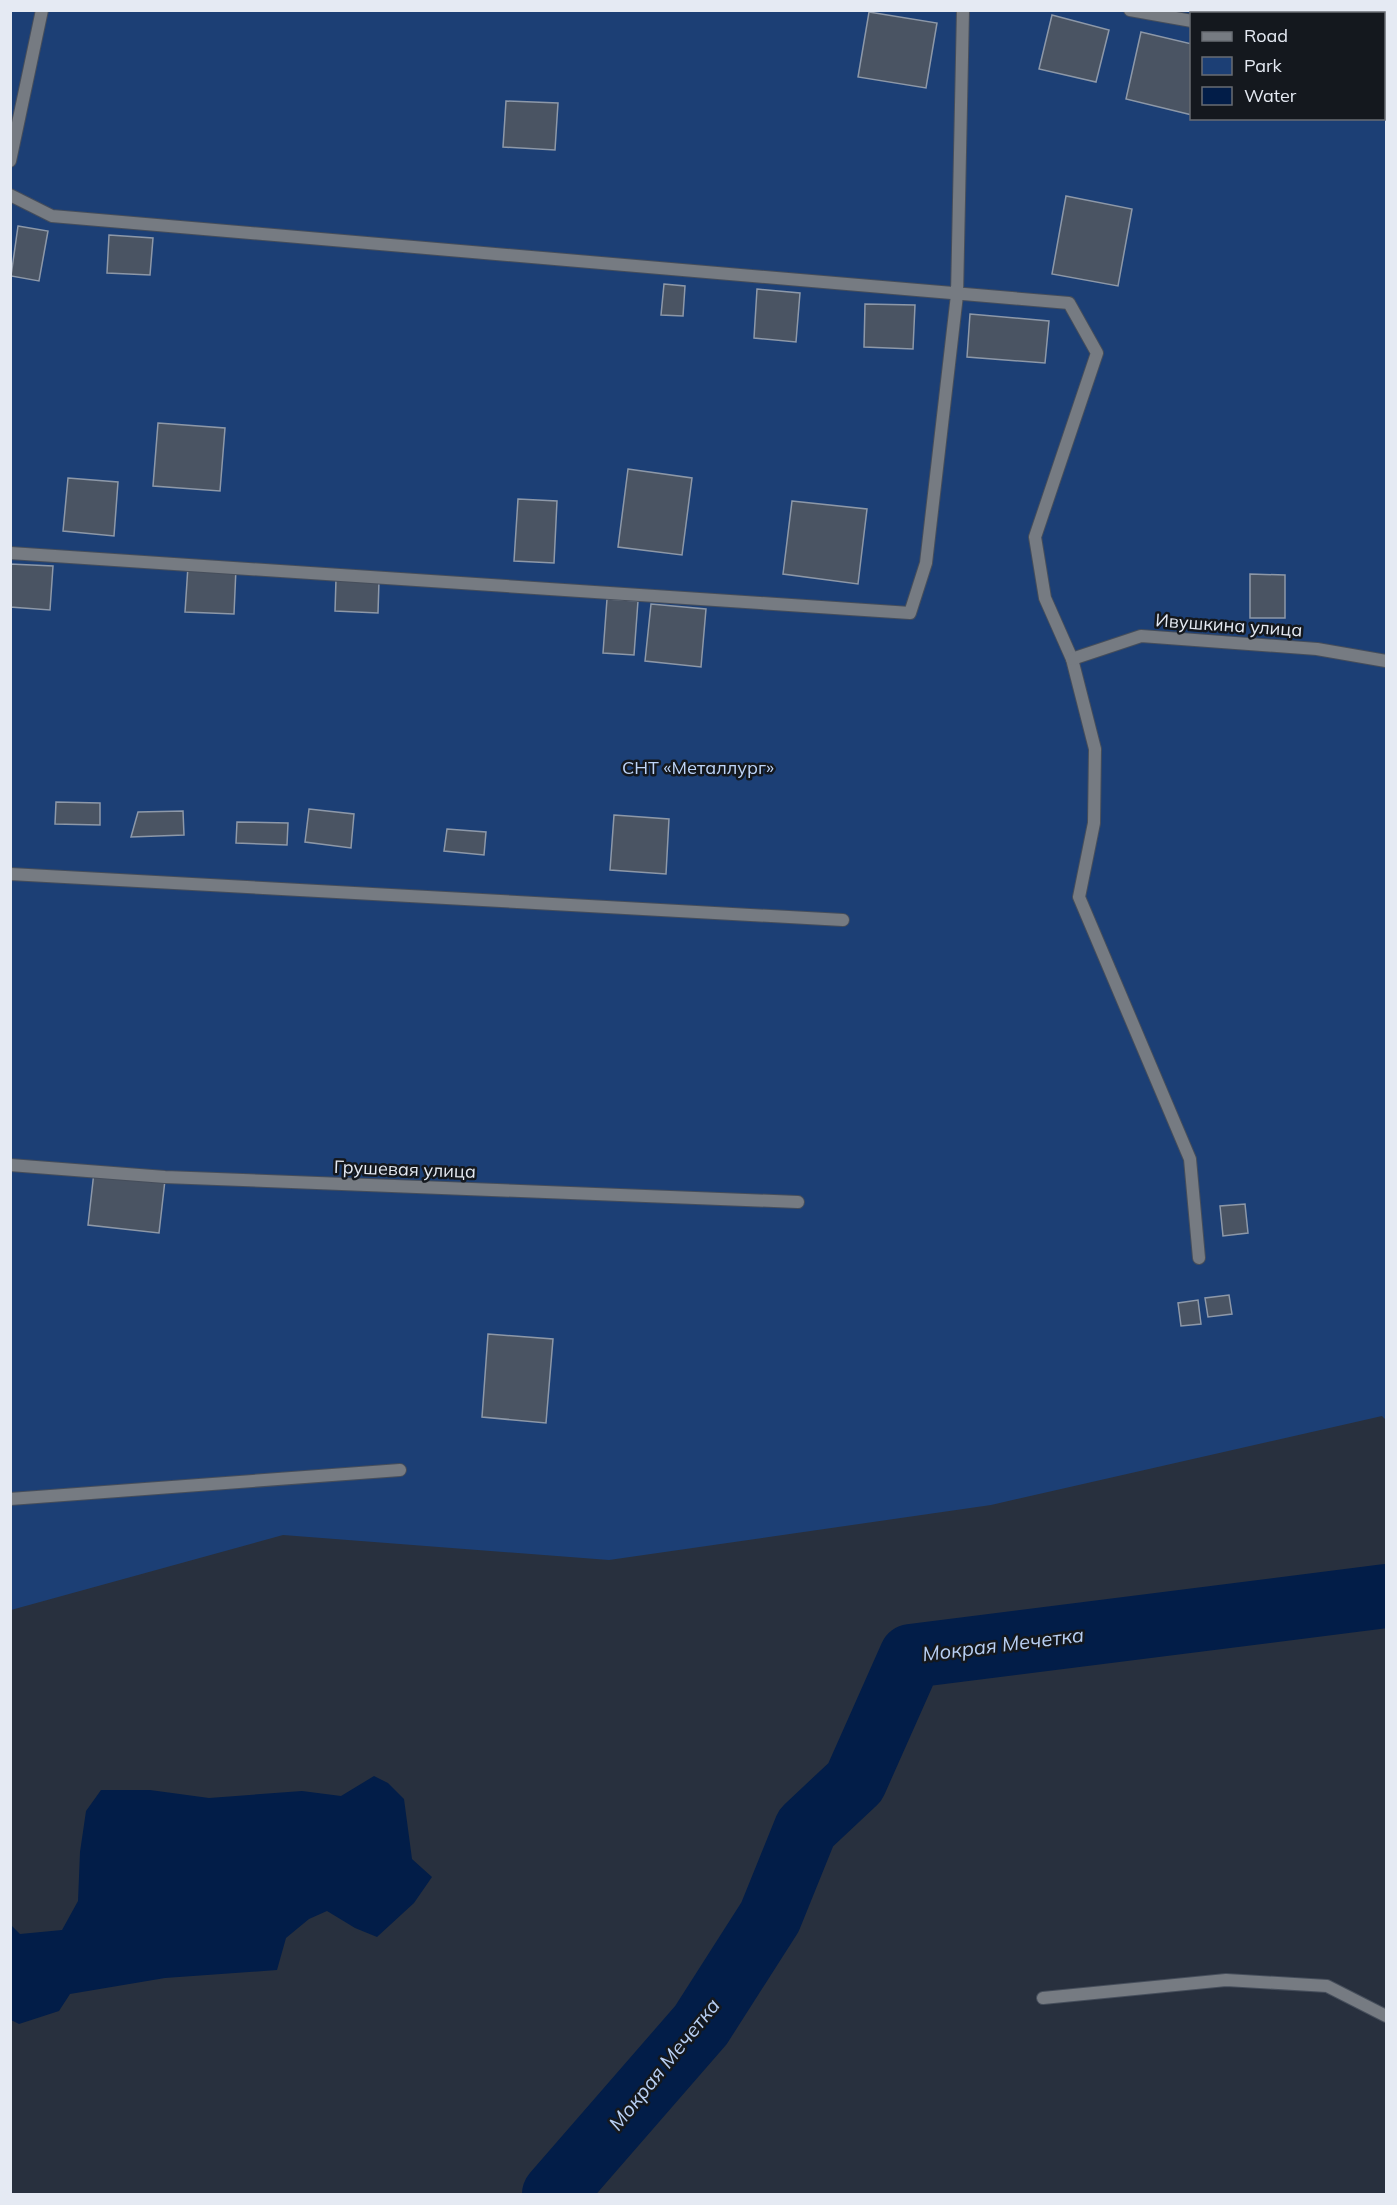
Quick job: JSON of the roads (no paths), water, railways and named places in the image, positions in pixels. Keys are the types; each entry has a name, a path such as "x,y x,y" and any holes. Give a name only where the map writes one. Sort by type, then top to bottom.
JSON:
{"street":[{"path":"10,162 42,10"},
{"path":"10,553 910,613 926,563 957,295 963,10"},
{"path":"1130,10 1190,21"},
{"path":"10,195 52,216 1069,303 1097,353 1035,537 1045,598 1072,659 1095,749 1094,823 1079,897 1190,1159 1199,1258"},
{"name":"Ивушкина улица","path":"1072,659 1141,636 1317,649 1386,661"},
{"path":"10,874 843,920"},
{"name":"Грушевая улица","path":"10,1165 165,1177 798,1202"},
{"path":"10,1499 400,1470"},
{"path":"1043,1998 1226,1980 1327,1986 1386,2016"}],"water":[{"path":"374,1776 388,1783 404,1799 412,1859 432,1877 414,1903 377,1937 355,1928 327,1911 309,1919 286,1938 277,1970 165,1978 70,1994 59,2011 19,2024 11,2020 11,1925 20,1934 62,1930 78,1901 80,1852 86,1811 101,1790 150,1790 209,1798 302,1791 341,1796"}],"waterway":[{"name":"Мокрая Мечетка","path":"554,2194 701,2025 770,1917 806,1828 855,1782 911,1656 1386,1596"}],"park label":[{"name":"СНТ «Металлург»","path":"698,767"}]}
